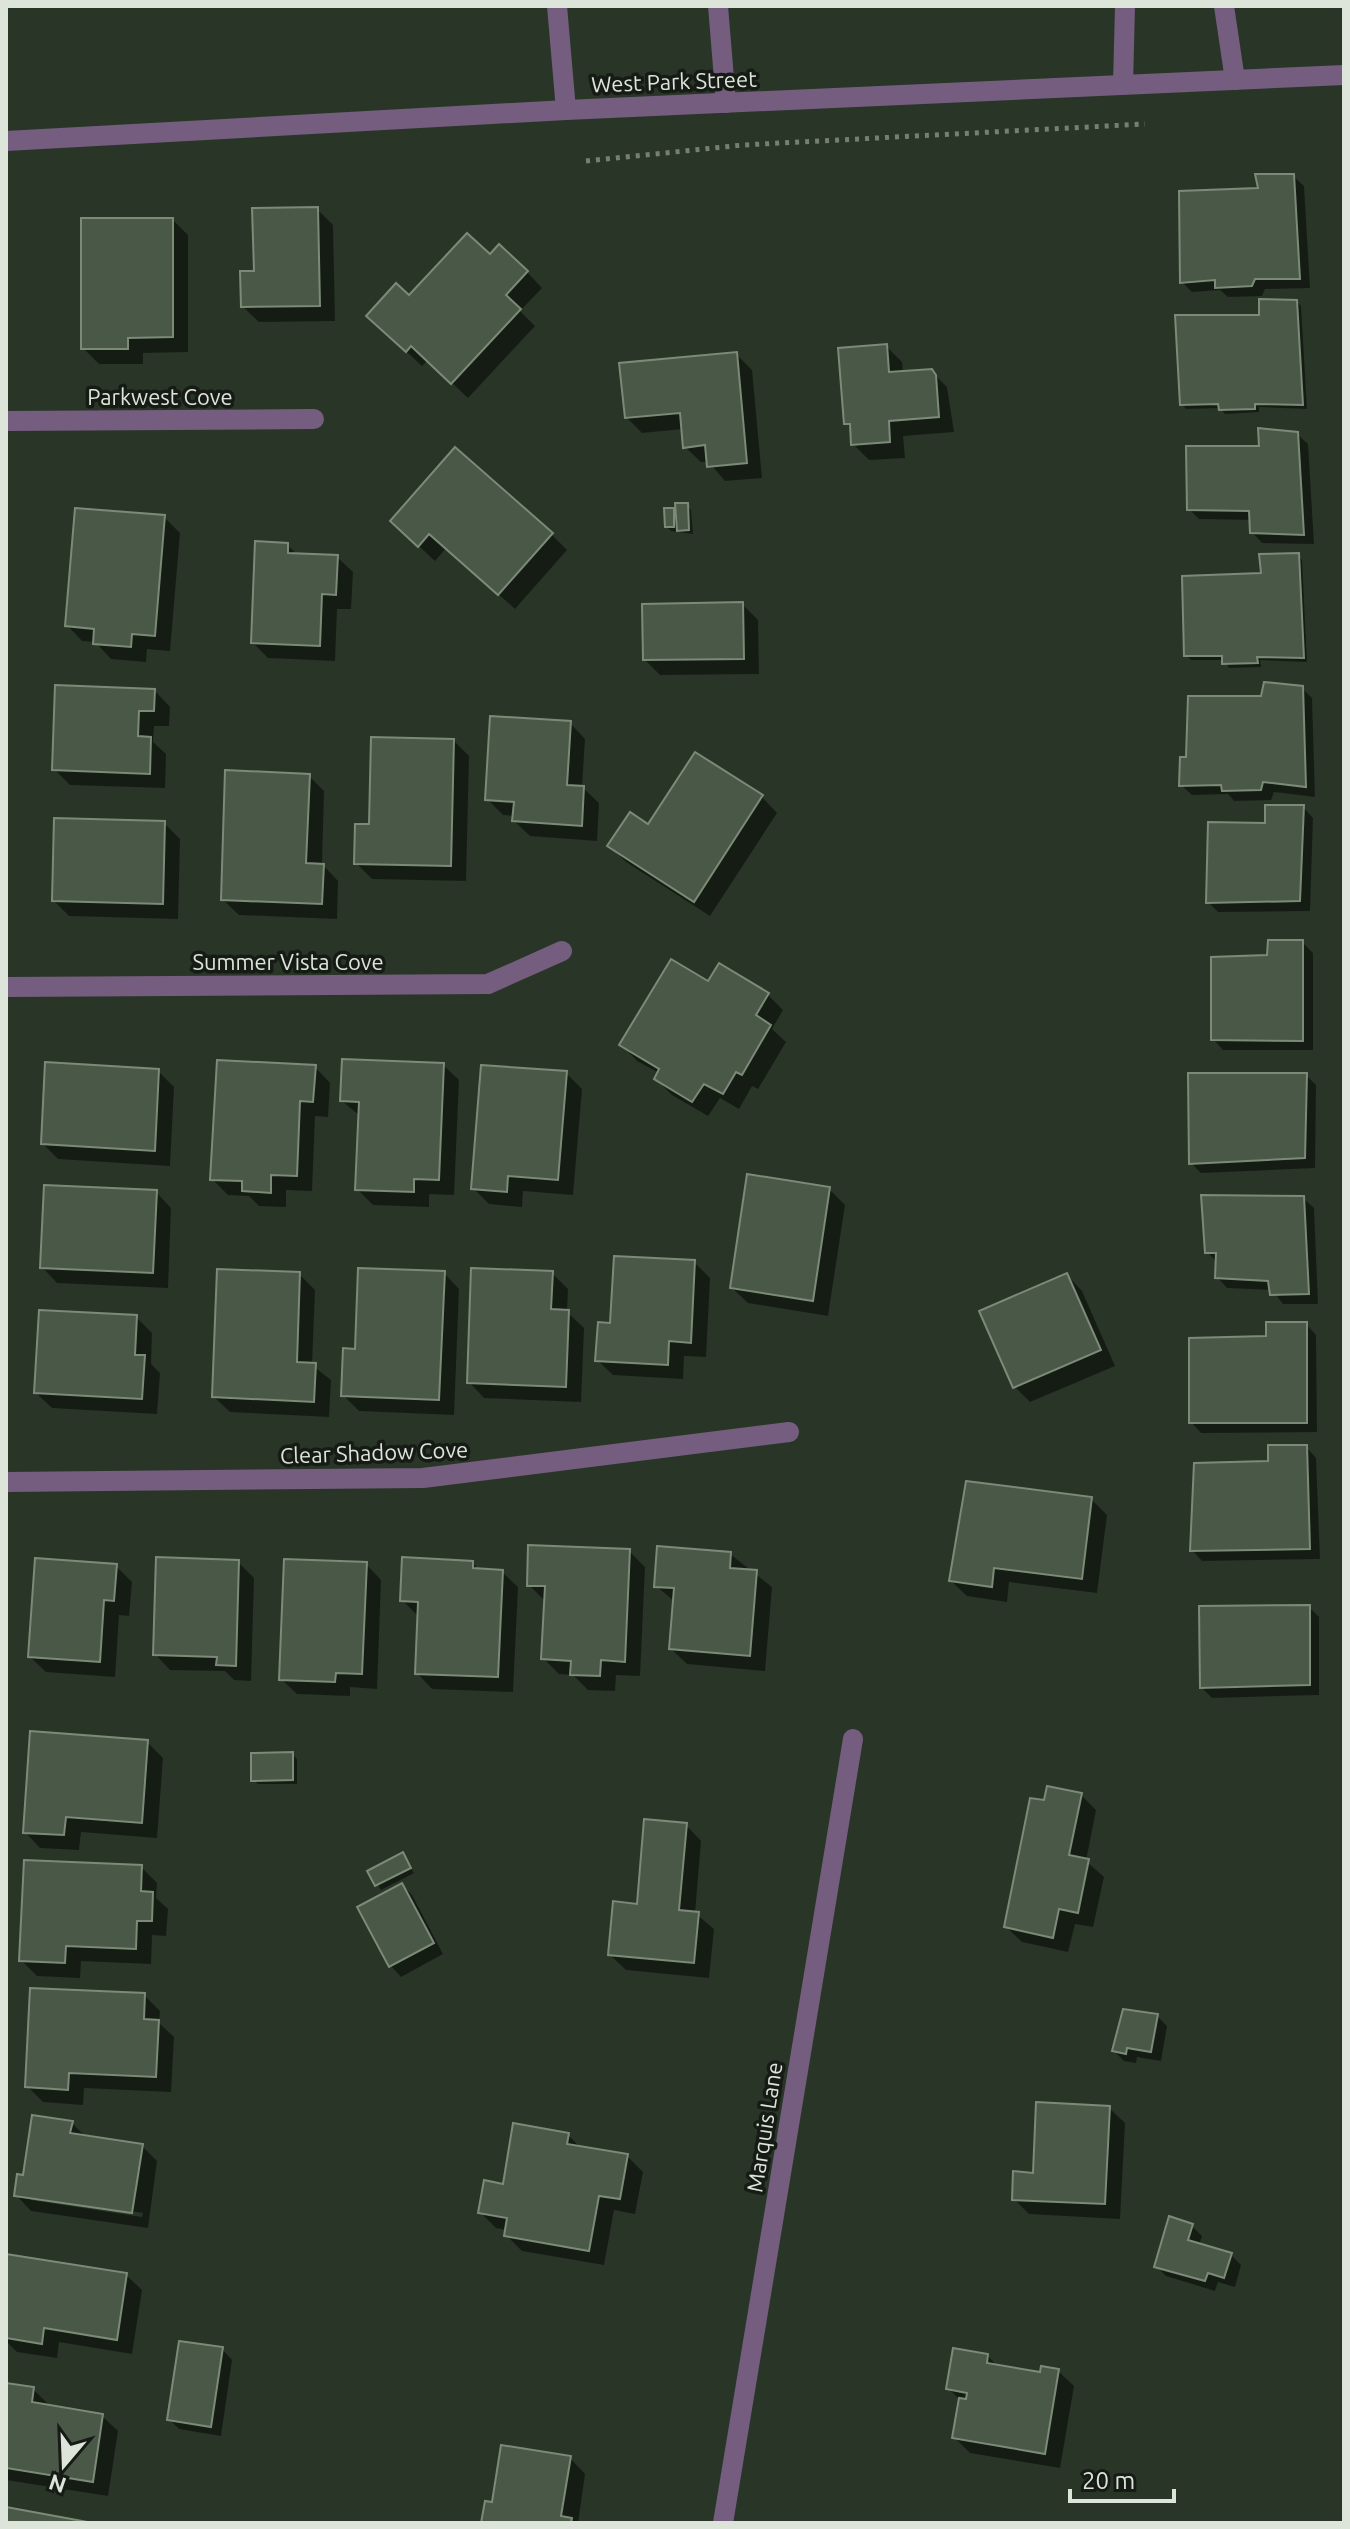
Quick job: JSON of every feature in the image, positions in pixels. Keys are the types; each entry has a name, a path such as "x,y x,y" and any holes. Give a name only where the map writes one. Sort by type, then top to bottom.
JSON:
{"street":[{"path":"557,6 566,110"},
{"path":"718,6 726,103"},
{"path":"1123,85 1125,6"},
{"path":"1224,6 1235,80"},
{"name":"West Park Street","path":"6,141 566,110 1344,75"},
{"name":"Parkwest Cove","path":"6,421 314,419"},
{"name":"Summer Vista Cove","path":"6,987 488,984 562,951"},
{"name":"Clear Shadow Cove","path":"6,1482 423,1478 789,1432"},
{"name":"Marquis Lane","path":"723,2523 853,1739"}],"path":[{"path":"586,161 727,146 1145,124"}],"building":[{"path":"1255,174 1294,174 1300,279 1255,279 1252,286 1215,288 1215,280 1180,283 1179,191 1258,188"},
{"path":"318,207 320,306 241,307 240,271 254,271 252,208"},
{"path":"81,218 173,218 173,337 128,338 128,349 81,349"},
{"path":"467,233 490,254 499,244 528,271 506,295 521,309 451,384 411,346 406,352 366,316 396,283 409,295"},
{"path":"1259,299 1297,300 1303,405 1255,404 1255,409 1219,410 1218,404 1180,405 1175,315 1259,315"},
{"path":"887,344 889,372 932,369 936,375 939,417 889,421 890,442 851,445 850,424 844,424 838,348"},
{"path":"737,352 747,463 707,467 705,445 683,448 680,413 625,418 619,363"},
{"path":"1258,428 1298,432 1304,535 1250,533 1249,511 1187,510 1186,446 1259,446"},
{"path":"455,447 553,533 498,595 429,534 418,547 390,521"},
{"path":"675,503 688,503 689,530 677,531"},
{"path":"75,508 165,515 155,636 132,634 131,647 93,644 94,629 65,626"},
{"path":"664,508 674,508 674,527 665,527"},
{"path":"255,541 288,543 288,553 338,555 336,595 322,594 320,646 251,643"},
{"path":"1299,553 1304,658 1257,657 1258,663 1222,664 1222,656 1184,656 1182,576 1261,573 1259,554"},
{"path":"743,602 744,659 643,660 642,604"},
{"path":"1264,682 1303,686 1306,787 1263,782 1261,790 1222,791 1221,785 1179,786 1180,757 1186,757 1188,696 1261,696"},
{"path":"55,685 155,689 154,711 139,711 138,736 151,737 150,774 52,770"},
{"path":"490,716 571,721 567,785 584,786 582,826 512,821 514,802 485,800"},
{"path":"371,737 454,739 451,866 354,864 355,824 369,824"},
{"path":"695,752 763,795 694,902 607,846 630,812 648,824"},
{"path":"225,770 310,774 306,863 324,864 322,904 221,900"},
{"path":"1265,805 1304,805 1300,901 1206,903 1208,822 1265,823"},
{"path":"54,818 165,821 163,904 52,901"},
{"path":"1268,940 1303,940 1303,1041 1211,1040 1211,957 1267,955"},
{"path":"671,959 708,981 719,963 769,993 756,1015 771,1025 742,1075 736,1072 723,1094 704,1084 692,1102 654,1079 659,1069 619,1045"},
{"path":"342,1059 444,1063 439,1180 414,1179 414,1192 355,1190 359,1102 340,1101"},
{"path":"217,1060 316,1065 313,1102 300,1101 297,1176 271,1175 271,1193 242,1191 242,1181 210,1180"},
{"path":"45,1062 159,1069 155,1151 41,1144"},
{"path":"481,1065 567,1071 558,1180 508,1176 507,1192 471,1189"},
{"path":"1188,1073 1307,1073 1305,1158 1189,1164"},
{"path":"747,1174 830,1187 813,1301 730,1288"},
{"path":"44,1185 157,1190 153,1273 40,1268"},
{"path":"1201,1195 1304,1196 1309,1294 1270,1295 1268,1281 1215,1278 1216,1253 1205,1253"},
{"path":"614,1256 695,1260 691,1343 669,1341 668,1365 595,1361 598,1322 610,1323"},
{"path":"358,1268 445,1271 439,1400 341,1396 343,1348 355,1349"},
{"path":"471,1268 553,1271 551,1309 569,1310 566,1387 467,1383"},
{"path":"217,1269 300,1272 297,1362 316,1363 314,1402 212,1397"},
{"path":"1067,1273 1101,1350 1013,1388 979,1311"},
{"path":"39,1310 137,1315 135,1355 145,1355 142,1399 34,1393"},
{"path":"1266,1322 1307,1322 1307,1423 1189,1423 1189,1338 1266,1336"},
{"path":"1268,1445 1307,1445 1310,1549 1190,1551 1194,1463 1268,1461"},
{"path":"966,1481 1092,1497 1082,1579 994,1568 992,1587 949,1581"},
{"path":"528,1545 630,1549 625,1662 601,1660 600,1676 570,1675 571,1661 541,1659 545,1586 527,1586"},
{"path":"657,1546 731,1552 730,1568 757,1570 750,1656 669,1649 674,1588 654,1587"},
{"path":"156,1557 239,1560 236,1666 216,1665 217,1657 153,1655"},
{"path":"402,1557 473,1561 473,1568 503,1570 498,1677 415,1674 418,1602 400,1601"},
{"path":"35,1558 117,1564 114,1601 104,1600 100,1662 28,1657"},
{"path":"284,1559 367,1562 362,1674 336,1673 335,1682 279,1680"},
{"path":"1310,1605 1310,1685 1200,1688 1199,1606"},
{"path":"30,1731 148,1740 142,1823 66,1817 64,1835 23,1833"},
{"path":"293,1752 293,1780 251,1781 251,1753"},
{"path":"1047,1786 1082,1793 1069,1855 1089,1859 1078,1913 1059,1909 1053,1938 1004,1927 1030,1798 1044,1800"},
{"path":"644,1819 687,1823 679,1910 699,1912 694,1963 608,1955 613,1901 637,1904"},
{"path":"403,1852 411,1868 375,1886 367,1871"},
{"path":"24,1860 142,1865 141,1891 153,1892 152,1921 137,1921 136,1949 66,1946 65,1963 19,1961"},
{"path":"402,1883 434,1943 389,1967 357,1907"},
{"path":"30,1988 145,1993 144,2019 159,2020 156,2077 69,2073 68,2090 25,2087"},
{"path":"1123,2009 1158,2014 1151,2052 1127,2048 1126,2054 1112,2051"},
{"path":"1036,2102 1110,2106 1105,2204 1012,2200 1013,2171 1033,2173"},
{"path":"32,2115 73,2121 70,2133 143,2144 132,2213 14,2196 17,2174 23,2175"},
{"path":"513,2123 569,2133 567,2144 628,2154 620,2199 599,2196 589,2251 504,2236 507,2218 478,2213 484,2180 503,2184"},
{"path":"1169,2216 1193,2224 1188,2240 1232,2253 1224,2278 1208,2273 1205,2281 1154,2267"},
{"path":"6,2254 127,2273 117,2340 44,2328 42,2344 6,2338"},
{"path":"179,2341 223,2347 211,2427 167,2420"},
{"path":"953,2348 988,2354 987,2363 1040,2372 1041,2366 1059,2369 1045,2454 952,2438 959,2398 966,2399 967,2393 946,2389"},
{"path":"6,2383 34,2387 32,2402 103,2414 93,2482 6,2468"},
{"path":"501,2445 571,2456 561,2516 572,2518 571,2523 481,2523 485,2501 492,2502"},
{"path":"6,2507 93,2523 6,2523"}]}
